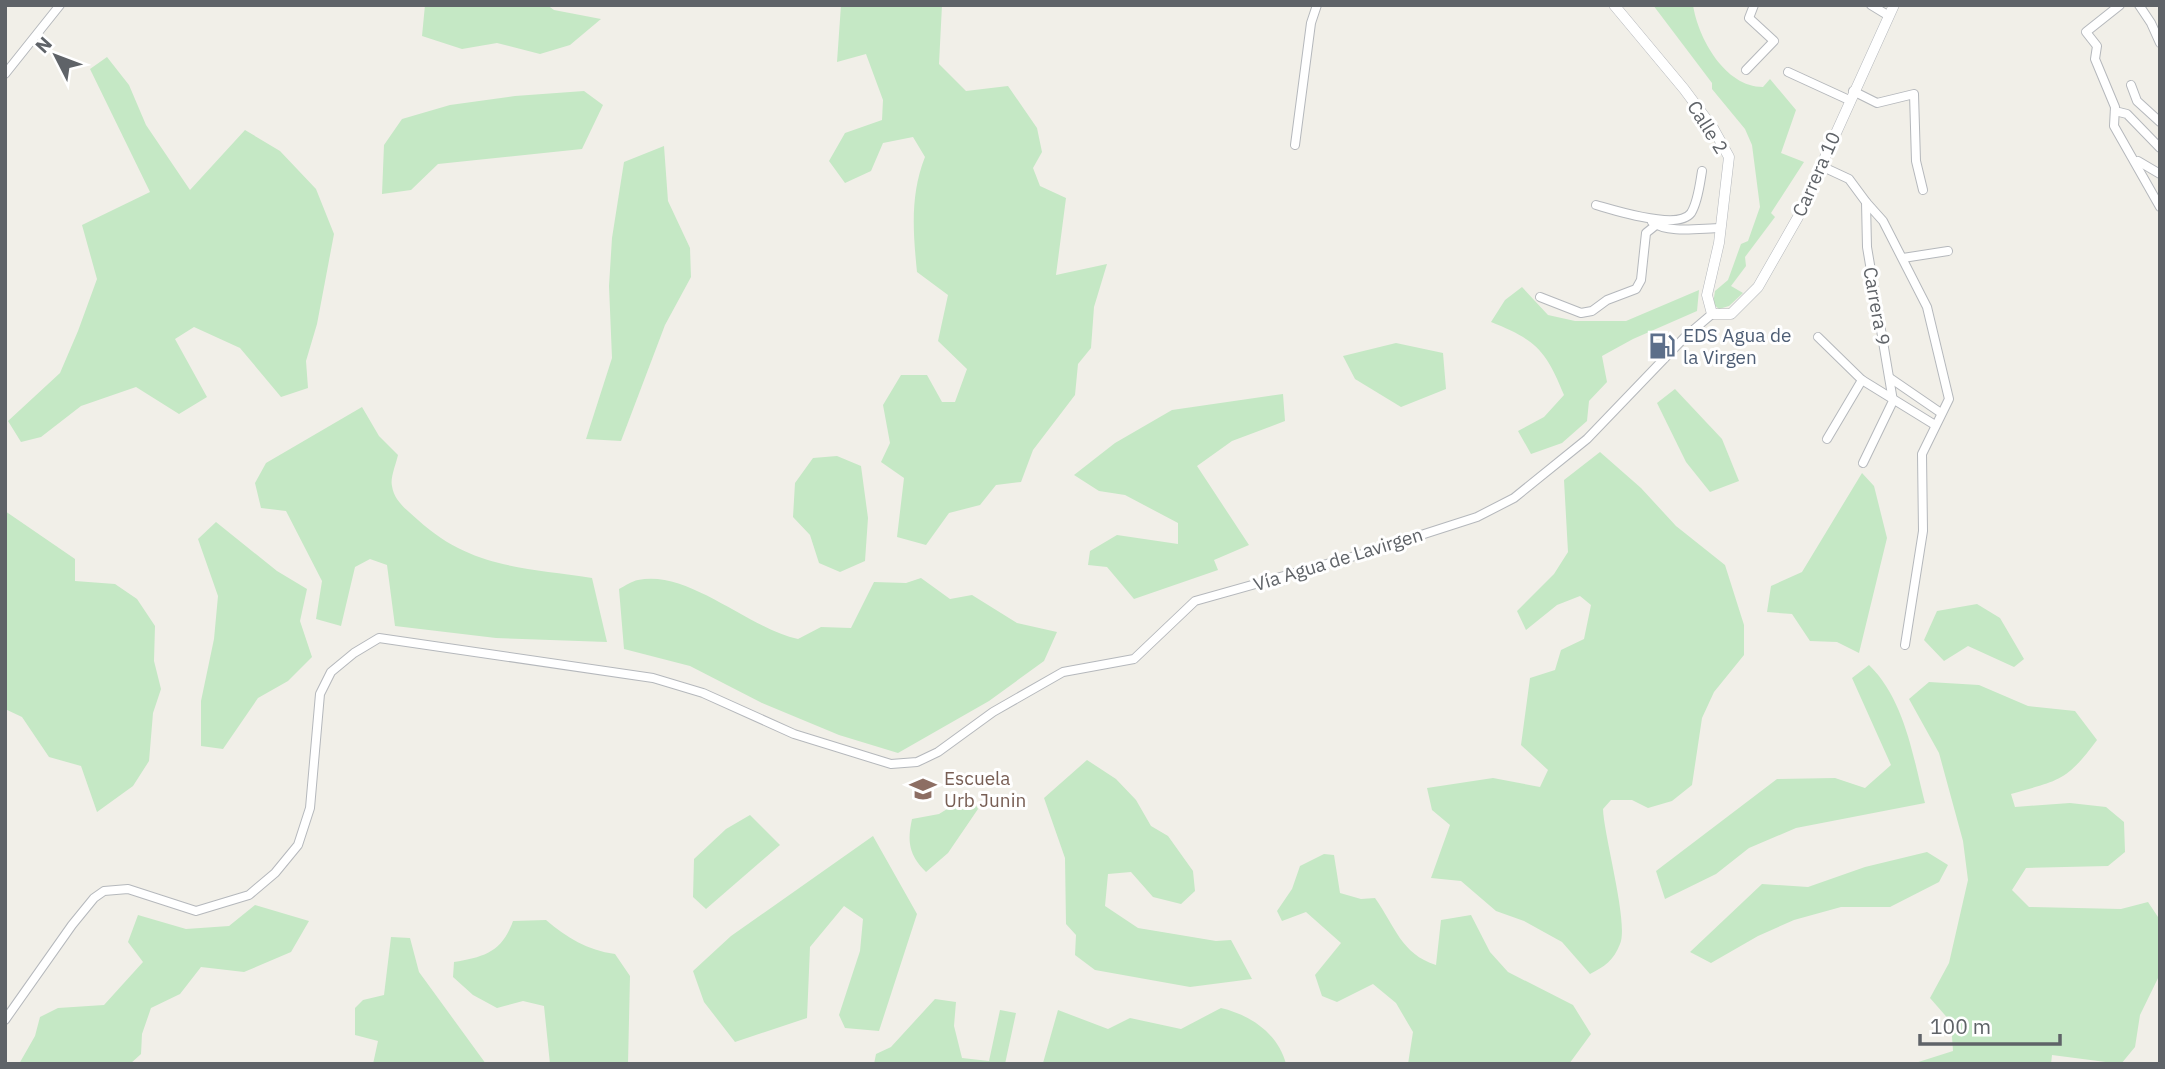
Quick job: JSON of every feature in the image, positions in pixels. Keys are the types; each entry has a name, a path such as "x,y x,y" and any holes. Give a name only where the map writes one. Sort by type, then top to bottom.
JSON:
{"street":[{"path":"5,74 60,5"},
{"path":"1295,145 1311,23 1317,5"},
{"name":"Calle 2","path":"1614,5 1684,89 1713,128 1729,157 1721,228 1707,295 1712,314"},
{"path":"1746,70 1774,41 1749,18 1754,5"},
{"path":"1871,5 1889,16"},
{"name":"Carrera 10","path":"1712,314 1731,314 1758,287 1798,217 1894,5"},
{"path":"2120,5 2086,30 2097,46 2095,59 2115,111 2114,126 2160,205"},
{"path":"2139,5 2160,43"},
{"path":"1788,72 1877,103 1914,94 1916,161 1923,190"},
{"path":"2131,85 2137,101 2160,122"},
{"path":"2115,111 2127,114 2160,148"},
{"path":"2135,159 2160,174"},
{"path":"1821,166 1849,179 1883,221 1927,307 1949,399 1922,454 1923,531 1905,645"},
{"path":"1596,205 1647,218 1675,220 1688,216 1702,171"},
{"name":"Carrera 9","path":"1866,202 1867,247 1893,401"},
{"path":"1647,218 1656,225 1721,228"},
{"path":"1541,297 1581,313 1592,311 1607,300 1636,289 1641,280 1647,233 1656,225"},
{"path":"1903,258 1948,251"},
{"name":"Vía Agua de Lavirgen","path":"5,1020 72,925 93,898 104,891 128,889 196,911 249,895 275,873 298,845 310,808 320,694 331,673 354,653 379,638 653,678 703,693 794,734 891,764 917,762 938,752 993,712 1063,672 1134,659 1195,601 1362,554 1477,517 1514,498 1551,471 1712,314"},
{"path":"1818,337 1862,380 1935,425"},
{"path":"1889,378 1941,413"},
{"path":"1827,439 1862,380"},
{"path":"1863,463 1893,401"}],"green space":[{"path":"425,5 547,5 554,10 601,19 570,45 540,54 497,43 462,49 422,36"},
{"path":"841,5 942,5 939,64 966,91 1008,86 1037,128 1042,152 1033,168 1040,186 1066,198 1056,275 1107,264 1094,307 1091,348 1078,364 1075,395 1033,450 1021,482 996,485 980,505 949,513 926,545 897,537 904,478 881,462 890,443 883,405 901,375 927,375 942,402 955,402 967,369 938,341 948,295 917,272 915,200 925,157 913,137 883,143 871,171 845,183 829,161 845,133 882,120 883,100 866,54 837,62"},
{"path":"1653,5 1693,5 1707,45 1725,70 1749,85 1763,87 1770,79 1796,110 1781,153 1804,162 1771,213 1775,217 1745,257 1746,266 1731,286 1743,293 1729,306 1719,309 1713,304 1715,291 1728,280 1741,244 1748,241 1760,207 1752,145 1745,129 1712,89 1712,83"},
{"path":"107,57 129,85 146,125 190,190 245,130 280,151 316,189 334,234 317,324 306,361 308,388 281,397 240,348 194,327 175,339 207,397 179,414 136,387 81,406 41,437 21,442 8,421 60,373 97,279 82,225 150,192 90,69"},
{"path":"584,91 603,105 582,149 438,164 411,190 382,194 384,145 402,119 450,105 515,96"},
{"path":"664,146 668,201 690,248 691,277 665,325 621,441 586,439 612,358 609,286 612,238 624,162"},
{"path":"1522,287 1548,315 1575,321 1626,321 1699,290 1697,311 1602,356 1607,382 1589,401 1587,421 1562,443 1531,454 1518,431 1544,417 1564,395 1551,367 1538,348 1519,335 1491,322 1505,300"},
{"path":"1396,343 1443,353 1446,389 1401,407 1355,379 1343,356"},
{"path":"1675,389 1722,439 1739,481 1710,492 1686,462 1657,403"},
{"path":"1283,394 1285,421 1232,441 1197,466 1249,545 1214,560 1218,570 1134,599 1107,567 1088,565 1090,551 1117,535 1178,544 1178,523 1125,495 1099,491 1074,475 1115,443 1172,410"},
{"path":"362,407 379,436 398,455 392,486 395,496 405,509 438,536 479,557 521,568 592,578 607,642 496,638 395,626 387,565 370,559 355,567 341,626 316,619 322,581 286,511 261,508 255,483 266,463"},
{"path":"1600,452 1641,488 1676,526 1725,565 1744,625 1744,655 1714,692 1702,718 1692,785 1672,801 1648,808 1632,800 1611,800 1603,809 1619,900 1622,934 1618,950 1612,959 1590,974 1562,942 1524,921 1496,911 1461,881 1431,878 1450,825 1432,810 1427,788 1493,778 1540,787 1548,770 1521,745 1530,678 1555,670 1561,650 1584,639 1591,605 1580,596 1557,605 1526,630 1517,611 1554,574 1568,552 1564,480"},
{"path":"837,456 861,466 868,518 865,561 840,572 819,563 810,535 793,517 795,483 813,458"},
{"path":"1862,473 1874,486 1887,538 1859,653 1837,642 1810,641 1792,614 1767,612 1771,586 1802,572"},
{"path":"5,511 75,559 75,581 115,584 137,599 155,626 154,661 161,689 153,713 149,761 133,786 97,812 81,766 49,757 22,717 5,709"},
{"path":"216,522 277,571 307,589 300,621 312,657 288,681 258,698 223,749 201,746 201,701 214,639 218,596 198,539"},
{"path":"921,578 950,599 972,595 1017,623 1057,632 1044,661 989,701 898,753 839,735 762,703 690,666 624,649 619,589 638,580 657,579 677,583 718,601 759,624 798,639 821,627 851,628 874,582 906,583"},
{"path":"1977,604 2000,618 2024,659 2014,667 1968,646 1944,661 1924,640 1937,611"},
{"path":"1869,665 1881,679 1899,712 1912,748 1925,803 1796,828 1749,848 1716,874 1665,899 1656,871 1777,779 1835,778 1865,788 1891,765 1852,678"},
{"path":"1929,682 1979,685 2028,706 2075,711 2097,740 2077,764 2060,778 2011,794 2015,807 2070,803 2106,807 2124,822 2125,852 2108,866 2026,868 2012,890 2029,907 2121,909 2148,902 2160,920 2160,974 2140,1015 2135,1047 2121,1064 2052,1055 2051,1064 1912,1064 1953,1051 1951,1022 1930,998 1949,963 1968,880 1963,841 1939,753 1909,699"},
{"path":"1087,760 1116,779 1136,800 1151,826 1168,836 1193,871 1195,891 1181,904 1153,897 1131,872 1108,874 1105,906 1138,928 1216,941 1231,940 1252,979 1190,987 1095,970 1075,955 1076,935 1066,924 1065,858 1044,798"},
{"path":"970,795 978,809 948,853 926,872 916,860 911,848 912,819 939,814"},
{"path":"750,815 780,845 706,909 693,897 694,859 726,829"},
{"path":"873,836 917,914 879,1031 845,1028 839,1015 860,951 863,919 844,906 810,947 807,1018 735,1042 704,1002 693,971 731,936"},
{"path":"1927,852 1948,865 1939,882 1890,907 1841,907 1794,920 1758,936 1711,963 1690,952 1762,884 1808,887 1865,867"},
{"path":"1324,854 1334,855 1340,893 1361,899 1375,898 1407,946 1424,960 1436,965 1441,920 1471,915 1490,952 1508,972 1573,1005 1591,1034 1569,1064 1408,1064 1413,1032 1396,1003 1373,984 1337,1002 1322,996 1315,975 1341,943 1306,912 1282,921 1277,911 1292,889 1300,866"},
{"path":"255,905 309,921 291,952 244,972 201,967 180,994 151,1008 142,1034 141,1054 130,1064 19,1064 35,1036 40,1017 58,1008 104,1005 143,962 128,942 138,915 186,929 229,926"},
{"path":"546,920 578,942 595,950 615,954 630,976 628,1064 550,1064 544,1006 523,1001 497,1008 473,995 453,977 454,962 491,951 503,940 513,921"},
{"path":"391,937 410,938 419,972 486,1064 373,1064 378,1041 355,1035 355,1008 363,1000 384,995"},
{"path":"935,999 956,1002 954,1026 962,1058 989,1061 1000,1010 1016,1013 1005,1064 874,1064 876,1054 891,1047"},
{"path":"1221,1008 1242,1015 1261,1027 1277,1043 1286,1064 1043,1063 1058,1010 1108,1029 1130,1018 1181,1029"}],"place":[{"name":"EDS Agua de la Virgen","path":"1662,346"},
{"name":"Escuela Urb Junin","path":"923,789"}]}
